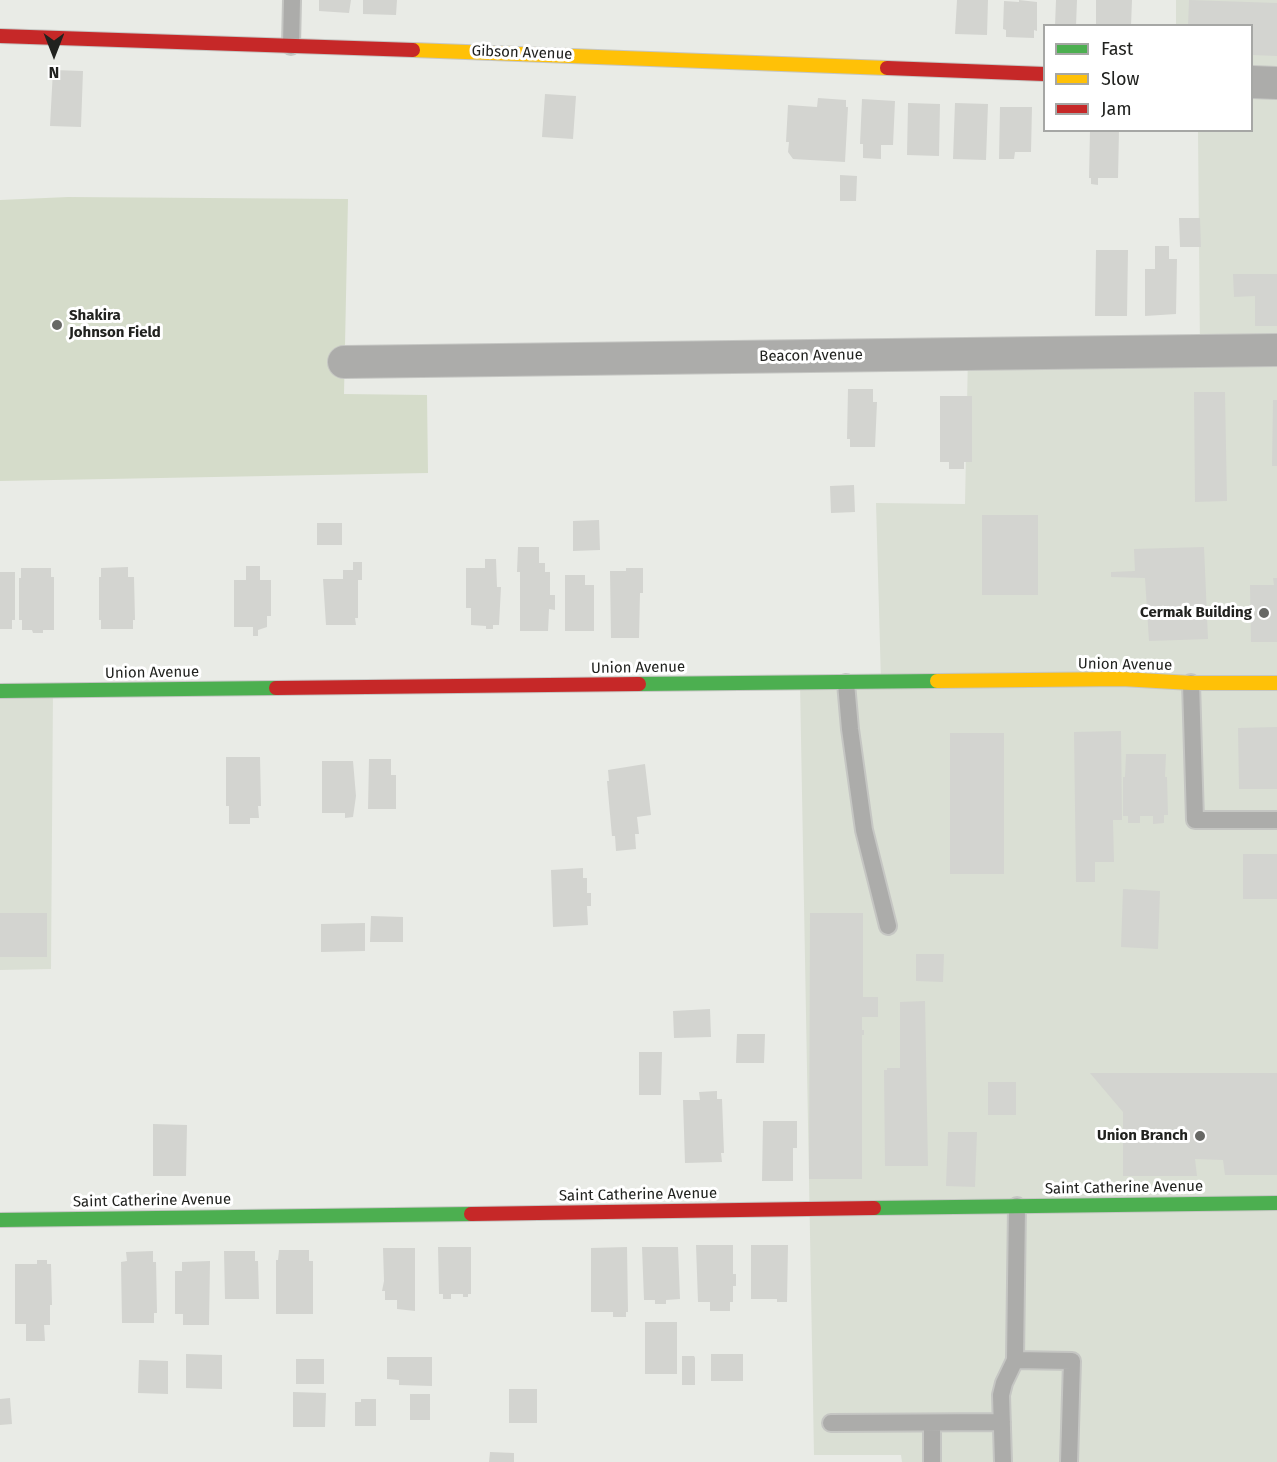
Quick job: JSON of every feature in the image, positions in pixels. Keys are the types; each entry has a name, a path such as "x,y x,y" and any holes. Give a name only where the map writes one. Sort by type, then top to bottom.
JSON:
{"street":[{"name":"Gibson Avenue","path":"0,36 1043,74"},
{"path":"1253,82 1277,82"},
{"name":"Beacon Avenue","path":"344,362 1277,350"},
{"name":"Union Avenue","path":"0,691 1122,679 1191,683 1277,683"},
{"name":"Saint Catherine Avenue","path":"0,1220 1277,1203"}],"lane":[{"path":"291,46 292,0"},
{"path":"846,683 864,830 888,926"},
{"path":"1191,683 1195,820 1277,820"},
{"path":"1003,1462 1002,1395 1004,1383 1015,1360 1017,1206"},
{"path":"1015,1360 1072,1361 1069,1462"},
{"path":"932,1422 932,1462"},
{"path":"831,1424 1002,1422"}],"shaded area":[{"path":"1176,0 1277,0 1277,1462 902,1462 901,1455 814,1455 800,683 881,682 876,503 965,504 968,354 1200,351 1198,132 1253,132 1253,24 1176,24"},
{"path":"53,690 51,969 0,970 0,691"}],"green space":[{"path":"68,197 348,199 344,394 427,395 428,473 0,481 0,200"}],"building":[{"path":"319,0 351,0 349,13 319,11"},
{"path":"363,0 397,0 396,15 363,14"},
{"path":"957,0 988,0 987,35 955,34"},
{"path":"1019,0 1037,2 1037,31 1034,30 1034,38 1006,37 1006,30 1003,29 1004,1 1019,2"},
{"path":"1056,0 1077,0 1076,24 1055,24"},
{"path":"1096,0 1132,0 1131,24 1096,24"},
{"path":"1189,0 1277,3 1277,56 1253,55 1253,24 1188,24"},
{"path":"53,70 83,71 81,127 50,126"},
{"path":"545,94 576,96 573,139 542,137"},
{"path":"818,98 846,100 846,107 848,107 845,162 793,159 788,152 789,142 786,142 788,105 817,107"},
{"path":"862,99 895,101 893,145 881,145 881,159 863,158 863,144 860,144"},
{"path":"908,103 940,104 939,156 907,155"},
{"path":"955,103 988,104 986,160 953,159"},
{"path":"1000,107 1032,107 1031,152 1015,152 1014,159 999,159"},
{"path":"1090,132 1119,132 1118,178 1098,178 1098,185 1091,184 1091,178 1089,178"},
{"path":"840,175 857,176 856,201 840,201"},
{"path":"1179,218 1200,218 1201,247 1180,247"},
{"path":"1155,246 1169,246 1169,259 1177,259 1176,314 1145,316 1145,269 1155,269"},
{"path":"1096,250 1128,250 1127,316 1095,316"},
{"path":"1233,274 1277,274 1277,326 1255,326 1255,296 1234,297"},
{"path":"848,389 873,389 873,402 877,402 875,447 850,447 850,439 847,439"},
{"path":"1194,392 1225,392 1227,501 1195,502"},
{"path":"940,396 972,396 972,462 964,462 964,469 949,469 949,462 940,462"},
{"path":"1273,400 1277,400 1277,466 1272,466"},
{"path":"854,485 855,512 831,513 830,486"},
{"path":"982,515 1038,515 1038,595 982,595"},
{"path":"599,520 600,550 573,551 573,521"},
{"path":"317,523 342,523 342,545 317,545"},
{"path":"518,547 539,547 539,563 545,563 545,572 550,572 550,595 555,595 555,610 549,609 548,631 520,631"},
{"path":"1204,547 1208,639 1149,641 1145,578 1111,577 1111,572 1135,571 1134,549"},
{"path":"485,559 496,559 497,587 501,587 499,625 493,625 493,629 471,625 471,608 466,608 466,568 485,568"},
{"path":"353,562 362,562 362,580 358,580 356,625 326,625 323,579 343,579 343,570 353,570"},
{"path":"246,566 260,566 260,580 271,580 271,616 267,616 267,627 258,630 258,636 253,636 253,627 234,627 234,580 246,580"},
{"path":"128,567 128,577 134,577 135,620 133,620 133,629 101,629 99,577 101,577 101,568"},
{"path":"21,568 51,568 51,577 54,577 54,630 33,633 32,630 22,630 22,620 19,620"},
{"path":"626,568 643,568 639,638 611,638 610,571 626,571"},
{"path":"0,572 15,572 15,620 12,620 12,629 0,629"},
{"path":"565,575 585,575 585,585 594,585 594,631 565,631"},
{"name":"Cermak Building","path":"1273,578 1277,578 1277,642 1251,642 1250,585 1274,585"},
{"path":"1277,727 1277,789 1239,789 1238,728"},
{"path":"1121,731 1122,820 1113,820 1114,862 1095,862 1095,882 1076,882 1074,732"},
{"path":"950,733 1004,733 1004,874 950,874"},
{"path":"1126,754 1166,754 1168,815 1164,815 1164,823 1153,824 1153,816 1140,816 1140,823 1128,823 1128,816 1123,816 1123,777 1125,777"},
{"path":"226,757 260,757 261,806 258,806 259,818 250,818 250,824 229,824 229,806 226,806"},
{"path":"369,759 391,759 391,775 396,775 396,809 368,809"},
{"path":"322,761 353,761 356,796 353,817 345,818 345,813 322,813"},
{"path":"645,764 651,815 637,817 639,834 635,834 636,849 616,851 615,836 612,836 608,770"},
{"path":"1243,854 1277,854 1277,899 1243,899"},
{"path":"583,868 583,878 587,878 587,893 591,893 591,906 587,906 588,925 553,927 551,870"},
{"path":"1123,889 1160,891 1158,949 1121,947"},
{"path":"0,913 47,913 47,957 0,957"},
{"path":"810,913 863,913 863,997 878,997 878,1017 862,1017 864,1035 862,1035 862,1179 809,1179"},
{"path":"371,916 403,917 403,942 370,942"},
{"path":"365,923 365,951 321,952 321,924"},
{"path":"916,954 944,954 943,982 916,981"},
{"path":"925,1001 928,1166 885,1166 884,1070 900,1068 900,1002"},
{"path":"710,1009 711,1037 674,1038 673,1011"},
{"path":"737,1034 765,1034 764,1063 736,1063"},
{"path":"639,1052 662,1052 661,1095 639,1095"},
{"name":"Union Branch","path":"1090,1073 1277,1073 1277,1175 1225,1175 1223,1160 1195,1159 1197,1176 1123,1176 1123,1112"},
{"path":"988,1082 1016,1082 1016,1115 988,1115"},
{"path":"717,1091 717,1099 722,1099 724,1153 721,1153 722,1162 685,1163 683,1100 700,1100 699,1092"},
{"path":"763,1121 797,1121 797,1148 793,1148 793,1181 762,1181"},
{"path":"153,1124 187,1125 186,1176 153,1176"},
{"path":"948,1132 977,1132 975,1187 946,1186"},
{"path":"696,1245 733,1245 733,1274 736,1274 736,1286 733,1286 733,1302 730,1302 730,1311 710,1311 710,1302 698,1302"},
{"path":"751,1245 788,1245 787,1302 777,1302 777,1299 751,1299"},
{"path":"438,1247 471,1247 471,1294 468,1294 468,1297 463,1297 463,1294 451,1294 451,1299 443,1299 443,1294 439,1294"},
{"path":"627,1247 628,1312 626,1312 626,1317 613,1317 613,1312 591,1312 591,1248"},
{"path":"642,1247 678,1247 680,1299 666,1300 666,1304 655,1304 655,1300 644,1300"},
{"path":"383,1248 415,1248 415,1311 397,1309 397,1300 385,1300 385,1291 382,1291"},
{"path":"279,1250 309,1250 309,1261 313,1261 313,1314 276,1314 276,1260 278,1260"},
{"path":"153,1251 153,1262 156,1262 157,1313 154,1313 154,1323 122,1323 121,1262 127,1261 126,1252"},
{"path":"224,1251 255,1251 255,1261 258,1261 259,1299 225,1299"},
{"path":"37,1260 47,1260 47,1264 51,1264 50,1325 44,1325 45,1341 26,1341 26,1324 15,1324 15,1264 37,1264"},
{"path":"210,1261 209,1325 183,1325 183,1314 175,1314 175,1271 182,1271 182,1262"},
{"path":"645,1322 677,1322 677,1374 645,1374"},
{"path":"186,1354 222,1355 222,1389 186,1388"},
{"path":"711,1354 743,1354 743,1381 711,1381"},
{"path":"682,1356 694,1356 695,1358 695,1385 682,1385"},
{"path":"387,1357 432,1357 432,1386 399,1385 399,1380 387,1379"},
{"path":"296,1359 324,1359 324,1384 296,1384"},
{"path":"139,1360 168,1361 168,1394 138,1393"},
{"path":"509,1389 537,1389 537,1423 509,1423"},
{"path":"293,1392 326,1393 325,1427 293,1427"},
{"path":"410,1394 430,1394 430,1420 410,1420"},
{"path":"10,1398 12,1424 0,1425 0,1399"},
{"path":"361,1399 376,1399 376,1426 355,1426 355,1402 361,1402"},
{"path":"490,1452 514,1453 514,1462 489,1462"}],"traffic: fast":[{"path":"639,684 937,681"},
{"path":"0,691 276,688"},
{"path":"874,1208 1277,1203"},
{"path":"0,1220 471,1214"}],"traffic: slow":[{"path":"413,50 887,68"},
{"path":"937,681 1122,679 1191,683 1277,683"}],"traffic: jam":[{"path":"0,36 413,50"},
{"path":"887,68 1043,74"},
{"path":"276,688 639,684"},
{"path":"471,1214 874,1208"}],"place":[{"name":"Shakira Johnson Field","path":"57,325"},
{"name":"Cermak Building","path":"1264,613"},
{"name":"Union Branch","path":"1200,1136"}]}
